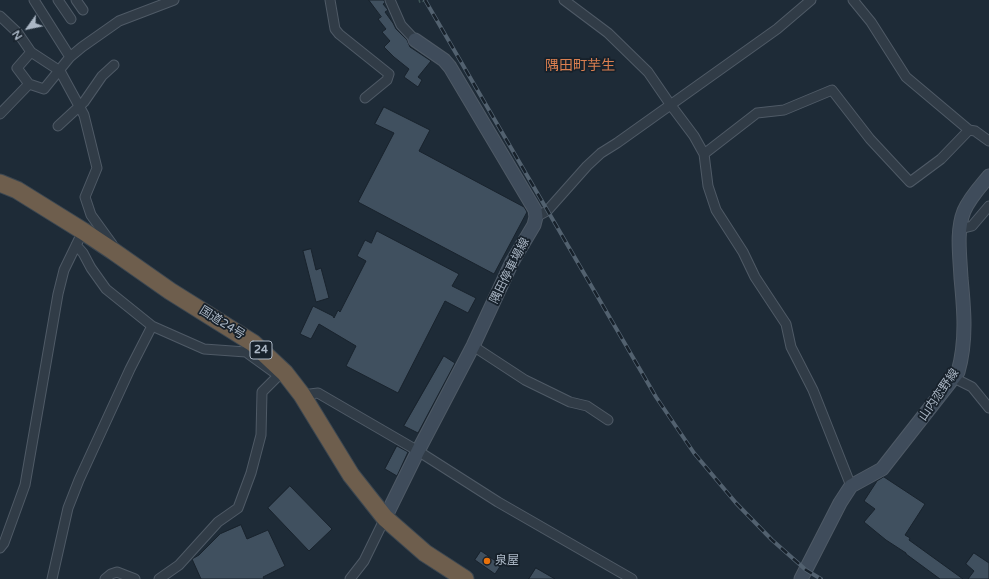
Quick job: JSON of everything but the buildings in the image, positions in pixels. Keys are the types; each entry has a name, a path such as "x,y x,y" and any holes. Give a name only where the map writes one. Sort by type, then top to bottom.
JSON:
{"highway":[{"name":"国道24号","path":"0,183 17,190 79,238 113,250 170,291 253,343 302,395 351,474 385,518 425,552 465,579"}],"main road":[{"path":"415,40 444,60 450,67 531,203 535,210 536,217"},
{"name":"山内恋野線","path":"801,579 840,503 851,486 882,468 958,372 964,340 960,229 964,212 972,196 989,176"},
{"name":"隅田停車場線","path":"385,518 473,346 512,262 534,225 536,217"}],"street":[{"path":"34,0 70,58"},
{"path":"58,0 72,20"},
{"path":"76,0 83,10"},
{"path":"31,52 17,68 29,84 44,89 70,58 82,47 119,21 174,0"},
{"path":"330,0 335,29 339,34 389,74 387,80 364,98"},
{"path":"390,0 401,25 415,40"},
{"path":"564,0 608,33 648,72 694,136 704,154 708,186 716,210 742,252 755,277 786,324 790,347 814,390 851,486"},
{"path":"536,217 547,211 587,166 601,153 777,29 811,0"},
{"path":"853,0 871,22 906,77 969,130 975,131 989,141"},
{"path":"0,16 18,33 31,52 60,71 84,115 97,168 85,197 91,215 112,244 113,250"},
{"path":"58,126 84,102 102,76 114,65"},
{"path":"0,114 29,84"},
{"path":"704,154 757,113 784,110 832,90 870,139 910,182 941,158 969,130"},
{"path":"960,229 972,226 989,206"},
{"path":"79,238 83,253 91,268 106,289 152,326 204,348 246,352 282,374 262,392 261,435 251,473 238,508 218,522 179,565 159,579"},
{"path":"0,548 4,543 25,485 58,294 64,270 79,238"},
{"path":"52,579 68,508 79,480 126,376 152,326"},
{"path":"473,346 525,380 570,402 587,406 608,420"},
{"path":"954,378 972,387 989,408"},
{"path":"302,395 318,393 418,451 498,502 632,579"},
{"path":"350,579 364,562 385,518"},
{"path":"105,579 110,574 117,572 135,579"}],"path":[{"path":"419,0 420,2 424,0"}],"railway":[{"path":"425,0 656,397 694,453 736,503 772,540 806,570 821,579"}],"place":[{"name":"泉屋","path":"487,561"}],"district":[{"name":"隅田町芋生","path":"580,66"}]}
